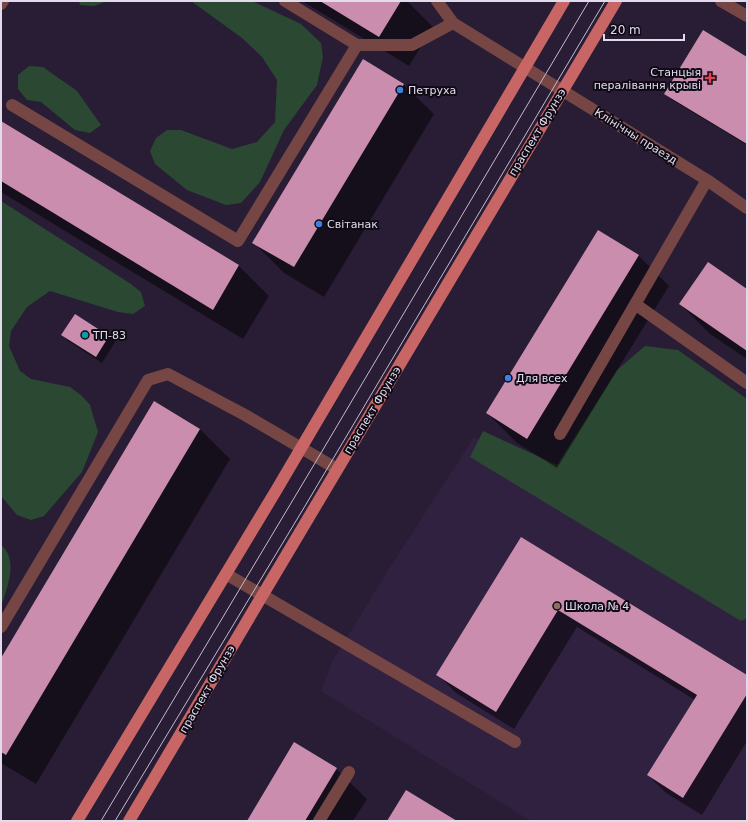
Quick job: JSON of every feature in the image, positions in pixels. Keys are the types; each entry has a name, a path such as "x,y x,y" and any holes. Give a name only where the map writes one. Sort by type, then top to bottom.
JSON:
{"main road":[{"path":"77,821 226,574 564,1"},
{"name":"праспект Фрунзэ","path":"129,821 616,1"}],"street":[{"path":"285,1 357,45 412,45 454,23 437,1"},
{"path":"721,1 747,16"},
{"name":"Клінічны праезд","path":"454,23 707,180 747,208"},
{"path":"12,105 238,241 357,45"},
{"path":"560,434 707,180"},
{"path":"635,304 747,383"},
{"path":"1,627 148,380 168,374 245,415 337,469"},
{"path":"226,574 515,742"},
{"path":"319,821 350,772"}],"shaded area":[{"name":"Школа № 4","path":"474,437 559,484 747,487 747,821 531,821 321,691 332,662 389,569"}],"green space":[{"path":"79,1 107,1 94,6 80,5"},
{"path":"191,1 252,1 301,24 321,43 323,57 317,85 284,130 260,182 241,203 226,205 187,190 155,164 150,151 156,138 167,130 181,130 232,149 257,142 275,122 277,80 262,57 242,38"},
{"path":"29,66 43,67 77,91 101,125 90,133 75,130 41,102 27,100 18,89 18,75"},
{"path":"1,201 131,284 141,292 145,306 133,314 118,312 50,291 27,307 11,331 9,346 20,371 31,379 70,387 81,395 90,405 98,432 82,472 44,516 31,520 17,515 1,496"},
{"path":"645,346 678,350 747,399 747,618 741,621 470,457 483,431 557,465 617,370"},
{"path":"1,545 9,557 10,572 9,580 1,604"}],"building":[{"path":"320,1 401,1 379,37"},
{"name":"Станцыя пералівання крыві","path":"703,30 747,57 747,144 664,94"},
{"path":"363,59 404,84 294,267 252,243"},
{"path":"1,121 239,265 213,310 1,181"},
{"path":"598,230 639,255 527,439 486,413"},
{"path":"708,262 747,289 747,351 679,304"},
{"name":"ТП-83","path":"75,314 109,336 96,357 61,335"},
{"path":"154,401 200,429 6,755 1,752 1,658"},
{"path":"521,537 747,675 747,694 683,798 647,775 697,695 558,610 496,712 436,675"},
{"path":"294,742 337,768 305,821 247,821"},
{"path":"406,790 457,821 387,821"}],"tram line":[{"path":"101,821 589,1"},
{"path":"115,821 305,506 605,1"}],"place":[{"name":"Станцыя пералівання крыві","path":"710,78"},
{"name":"Петруха","path":"400,90"},
{"name":"Світанак","path":"319,224"},
{"name":"ТП-83","path":"85,335"},
{"name":"Для всех","path":"508,378"},
{"name":"Школа № 4","path":"557,606"}]}
